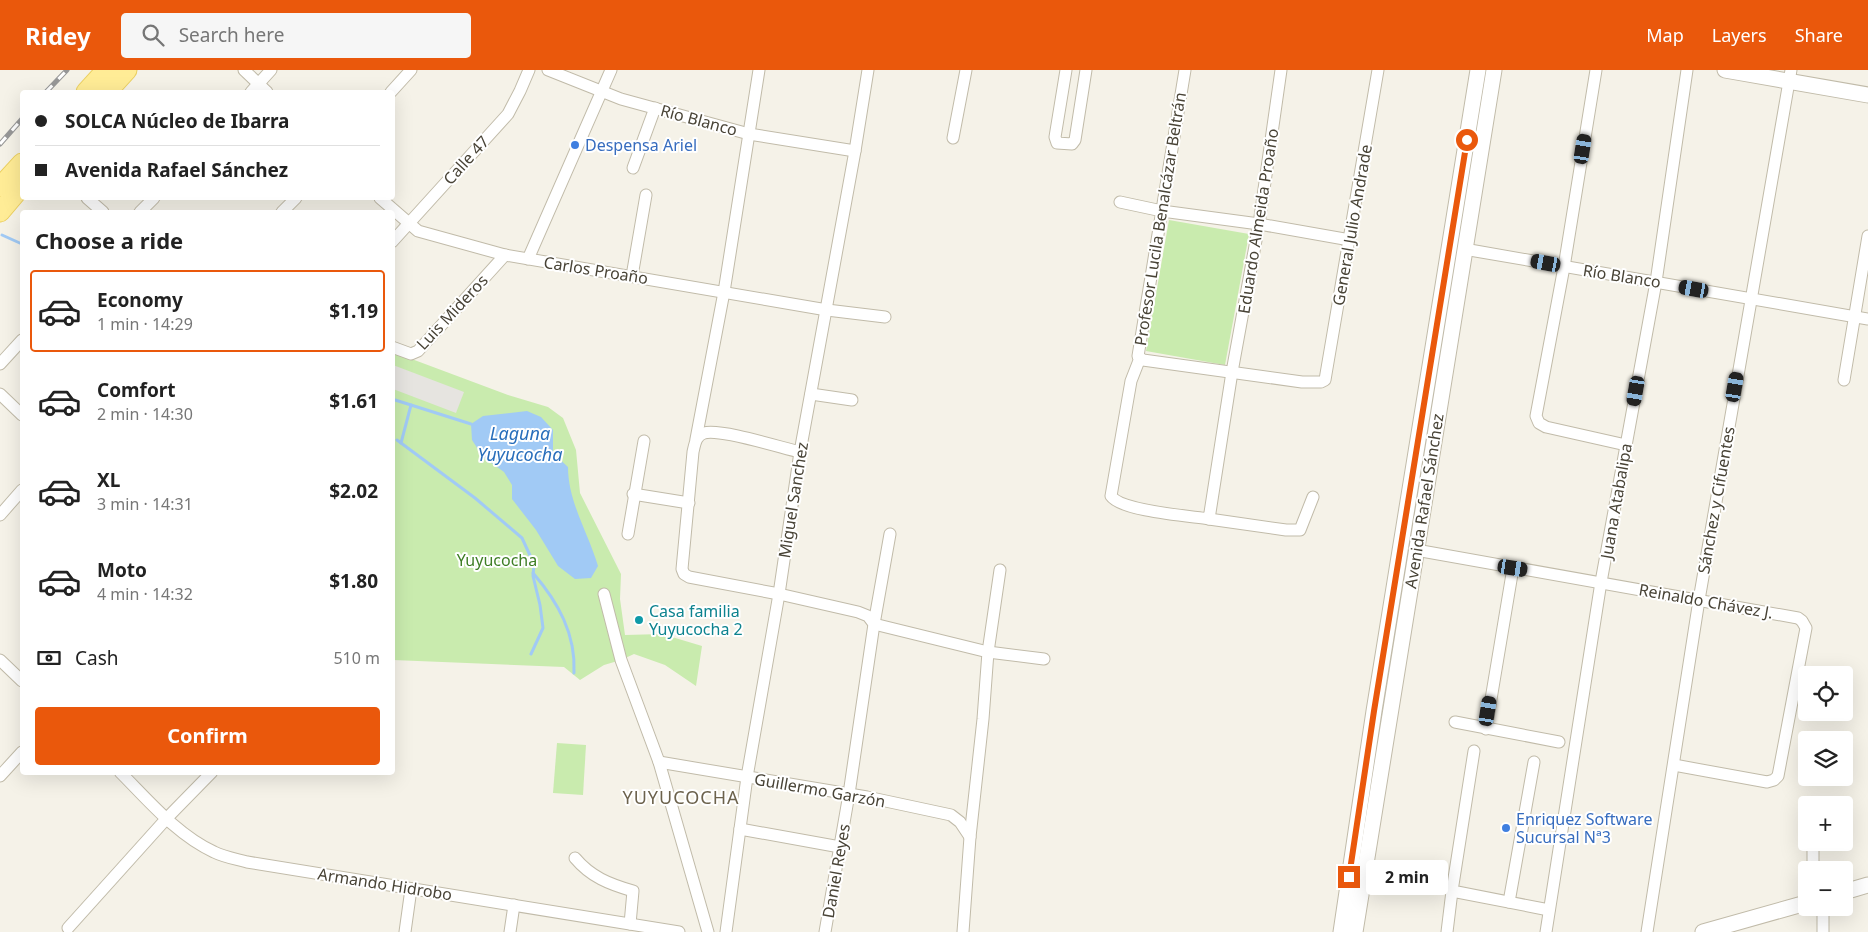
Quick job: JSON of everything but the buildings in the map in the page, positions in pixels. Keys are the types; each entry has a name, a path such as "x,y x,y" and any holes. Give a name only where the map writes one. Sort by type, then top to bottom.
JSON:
{"main road":[{"path":"88,90 106,70"},
{"path":"109,90 127,70"},
{"path":"0,187 20,165"},
{"path":"0,212 20,188"}],"street":[{"path":"244,70 255,88 271,70"},
{"path":"393,90 410,70"},
{"name":"Calle 47","path":"395,239 508,114 529,70"},
{"name":"Río Blanco","path":"548,70 601,92 749,134 855,151"},
{"path":"528,259 611,70"},
{"path":"759,70 724,292 693,452 682,569 689,577 696,579 779,594 858,612 868,616 874,624 988,652 1044,659"},
{"name":"Miguel Sanchez","path":"726,932 747,777 779,594 800,452 827,310 868,70"},
{"path":"954,138 966,70"},
{"path":"1066,70 1055,137 1057,143 1063,144 1072,144 1075,140 1086,70"},
{"name":"Profesor Lucila Benalcázar Beltrán","path":"1185,70 1138,352 1144,360 1131,382 1111,496 1115,502 1133,507 1209,519"},
{"name":"Eduardo Almeida Proaño","path":"1209,519 1232,372 1259,224 1281,70"},
{"name":"General Julio Andrade","path":"1232,372 1302,382 1321,382 1325,380 1378,70"},
{"name":"Avenida Rafael Sánchez","path":"1341,932 1374,711 1478,70"},
{"name":"Avenida Rafael Sánchez","path":"1355,932 1494,70"},
{"path":"1596,70 1564,267 1536,416 1539,423 1546,427 1626,445"},
{"name":"Juana Atabalipa","path":"1546,932 1601,582 1656,282 1686,70"},
{"path":"1725,70 1790,76 1868,95"},
{"name":"Sánchez y Cifuentes","path":"1647,932 1699,600 1790,76"},
{"path":"633,168 655,108"},
{"path":"1458,192 1474,196"},
{"path":"632,276 646,195"},
{"path":"89,200 101,210"},
{"path":"142,210 152,200"},
{"path":"284,210 294,200"},
{"name":"Carlos Proaño","path":"382,200 394,210"},
{"path":"1120,202 1162,211 1259,224 1350,240"},
{"name":"Carlos Proaño","path":"395,211 418,231 505,255 827,310 885,317"},
{"path":"1844,380 1868,236"},
{"name":"Río Blanco","path":"1464,249 1868,319"},
{"name":"Luis Mideros","path":"395,348 411,354 418,351 505,255"},
{"path":"0,364 20,342"},
{"path":"1144,360 1232,372"},
{"path":"0,394 20,413"},
{"path":"811,394 852,400"},
{"path":"696,439 710,432 800,452"},
{"path":"628,534 633,494 644,441"},
{"path":"0,515 20,492"},
{"path":"633,494 689,503"},
{"path":"1209,519 1286,530 1300,530 1313,497"},
{"name":"Daniel Reyes","path":"826,932 874,624 890,534"},
{"name":"Reinaldo Chávez J.","path":"1416,550 1798,618 1802,621 1806,628 1778,776 1774,780 1767,782 1674,765"},
{"path":"1486,729 1513,568"},
{"path":"963,932 988,652 1000,570"},
{"path":"604,594 621,660 659,762 708,932"},
{"path":"0,660 20,679"},
{"path":"1455,722 1559,742"},
{"path":"1447,932 1474,751"},
{"path":"0,775 20,754"},
{"name":"Guillermo Garzón","path":"659,762 848,794 951,815 960,822 970,837"},
{"path":"1509,902 1534,762"},
{"name":"Armando Hidrobo","path":"123,775 167,818 193,840 214,852 247,862 514,905 615,927 630,924 678,932"},
{"path":"68,928 167,818 209,775"},
{"path":"740,829 840,847"},
{"path":"575,858 590,873 601,880 633,890 630,924"},
{"path":"1853,889 1868,885"},
{"path":"404,932 411,889"},
{"path":"1452,890 1549,910"},
{"path":"510,932 514,905"},
{"path":"1710,931 1798,905"},
{"path":"1823,916 1823,932"}],"green space":[{"path":"1169,220 1249,234 1225,365 1146,351"},
{"name":"Yuyucocha","path":"395,353 508,395 548,407 563,418 576,450 580,493 621,574 620,599 625,635 662,634 702,646 696,686 665,665 634,654 604,665 580,680 564,667 395,660"},
{"path":"557,743 586,745 583,795 553,793"}],"shaded area":[{"path":"395,366 464,392 456,413 395,390"}],"water":[{"name":"Laguna Yuyucocha","path":"527,411 541,417 553,430 553,453 568,467 571,492 598,566 591,578 575,579 558,566 536,530 512,499 512,485 504,472 483,457 472,440 471,424 483,416"}],"waterway":[{"path":"2,235 20,243"},
{"path":"395,400 471,424"},
{"path":"401,443 411,405"},
{"path":"397,440 475,498 522,538 534,564 533,576 543,628 531,654"},
{"path":"533,573 550,595 564,619 572,645 574,673"}],"railway":[{"path":"48,90 67,70"},
{"path":"0,144 20,121"}],"place":[{"name":"Despensa Ariel","path":"575,145"},
{"name":"Casa familia Yuyucocha 2","path":"639,620"},
{"name":"Enriquez Software Sucursal Nª3","path":"1506,828"}],"district":[{"name":"YUYUCOCHA","path":"681,798"}],"route":[{"path":"1349,877 1374,711 1467,140"}]}
